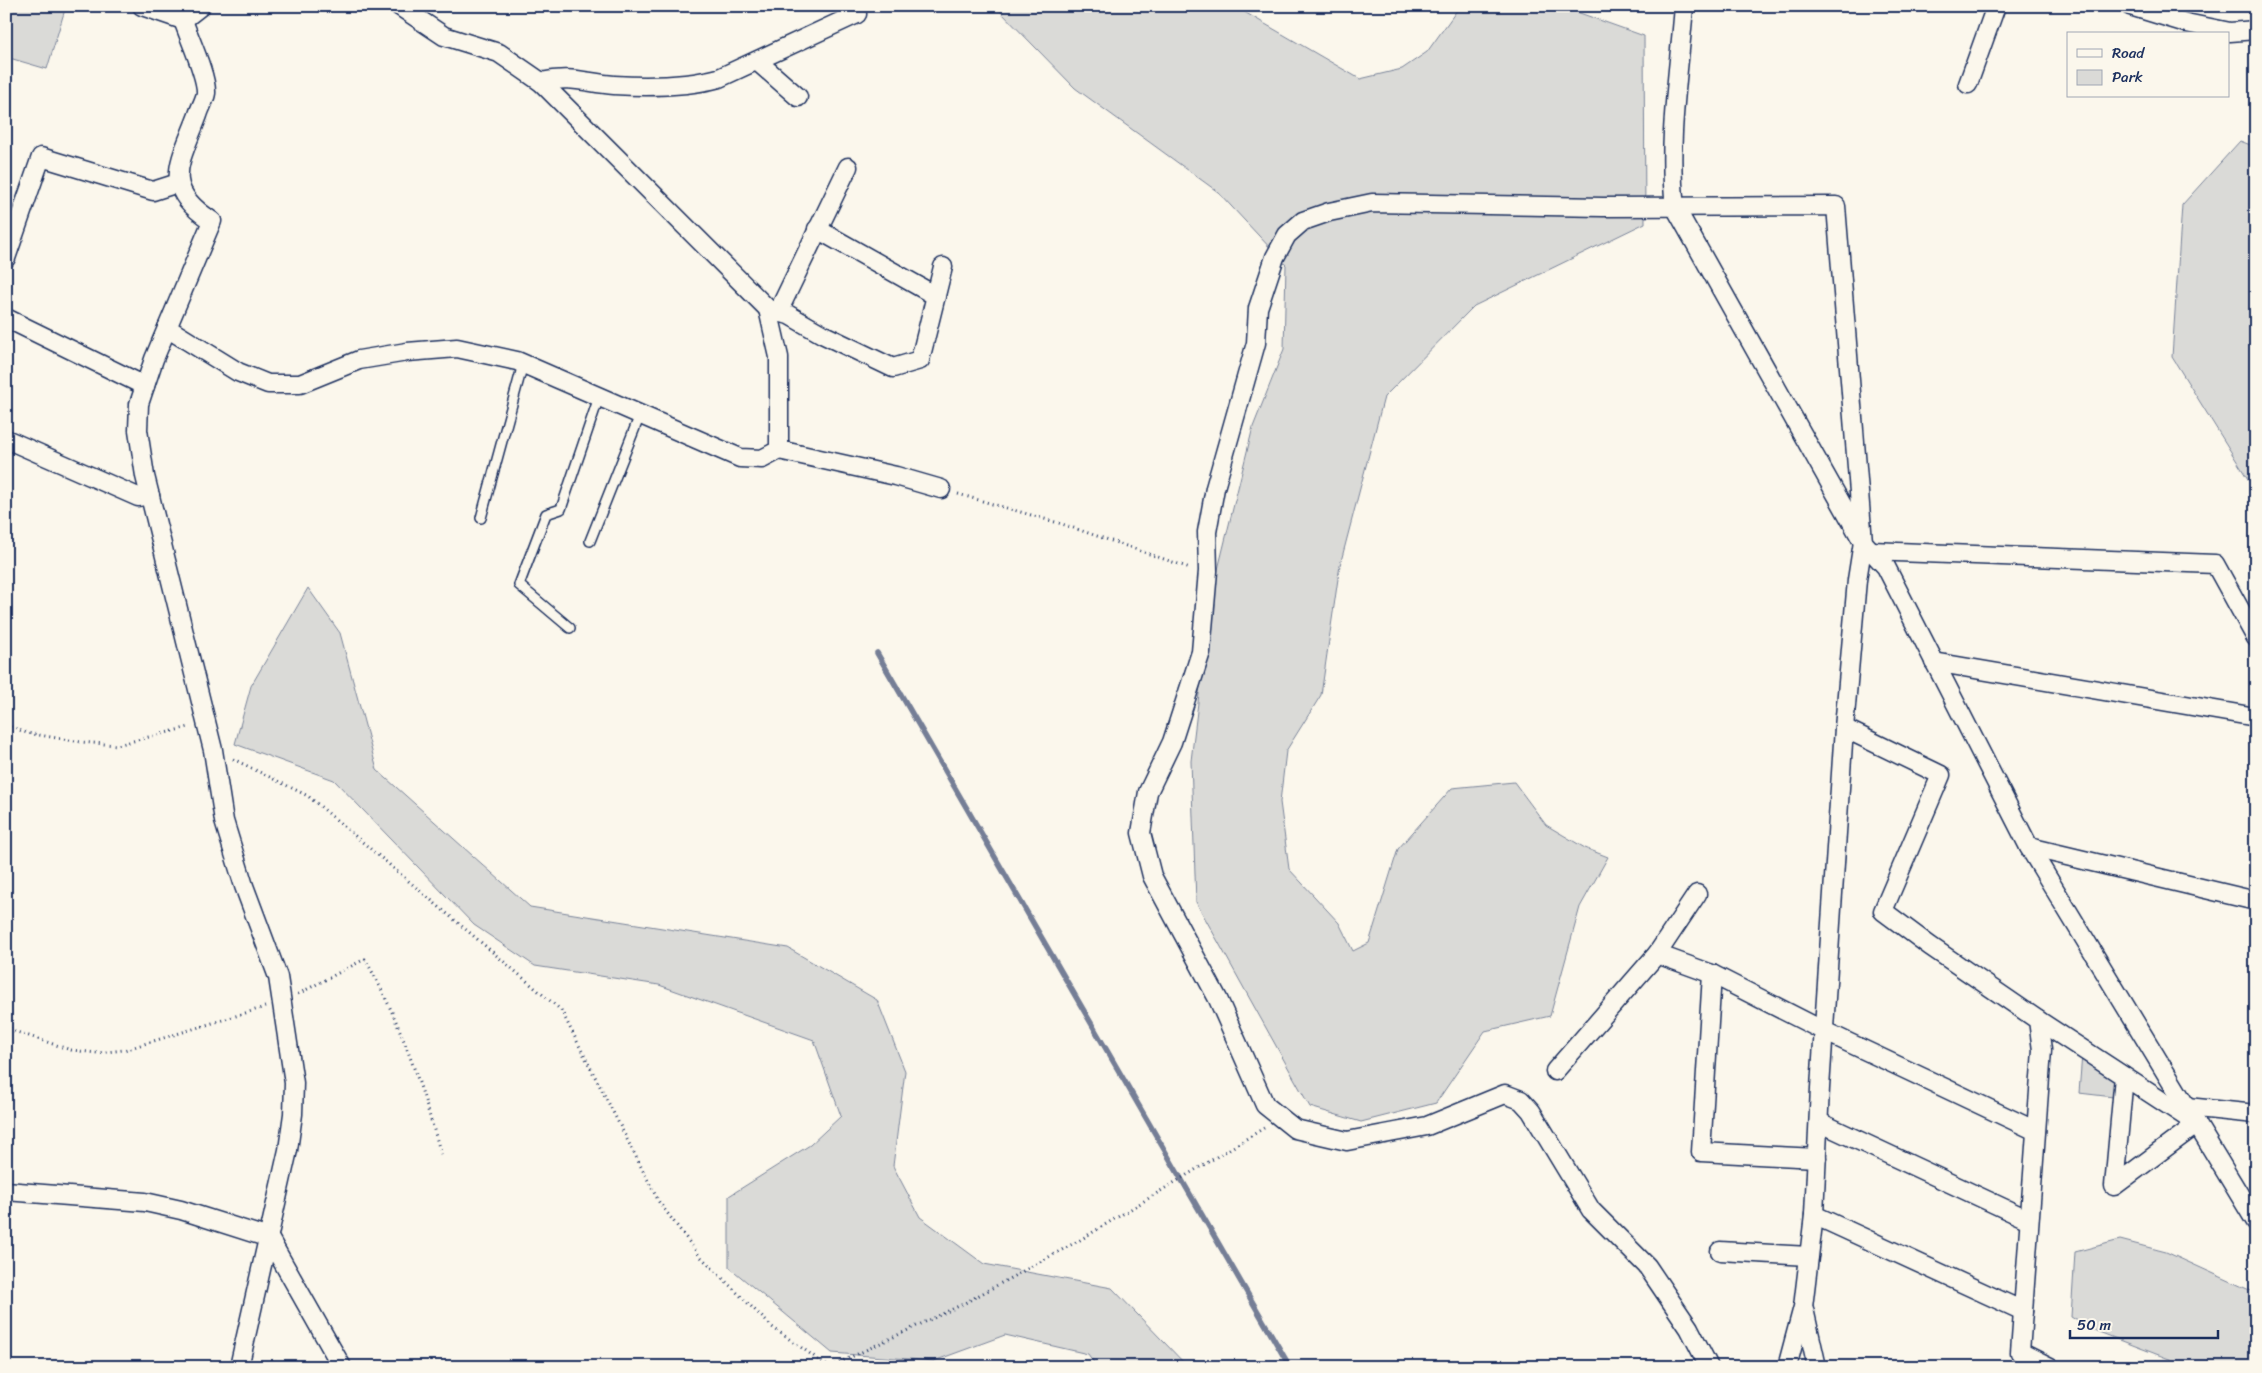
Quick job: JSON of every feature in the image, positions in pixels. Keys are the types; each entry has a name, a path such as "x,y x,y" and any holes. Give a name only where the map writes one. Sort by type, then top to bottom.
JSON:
{"street":[{"path":"142,6 183,20"},
{"path":"183,20 201,6"},
{"path":"399,6 444,36 499,53 541,82 773,310 788,315 822,334 893,368 920,360 943,267"},
{"path":"1684,6 1672,181 1675,207 1867,546 1886,567 2029,847 2197,1124 2249,1201 2256,1222"},
{"path":"1968,84 1996,6"},
{"path":"2130,6 2186,23 2230,32 2256,30"},
{"path":"541,82 565,78 580,78 613,84 695,84 719,78 856,14"},
{"path":"183,20 205,79 206,94 185,148 178,182 180,190 198,212 212,221 145,386 139,404 138,430 150,495 214,750 224,821 244,886 278,977 294,1083 293,1114 288,1150 239,1367"},
{"path":"757,61 798,97"},
{"path":"6,258 41,157 153,190 178,182"},
{"path":"779,450 779,356 773,310 848,167"},
{"path":"1709,1367 1689,1328 1647,1266 1590,1210 1531,1111 1522,1100 1505,1094 1427,1126 1347,1141 1295,1129 1279,1118 1265,1105 1218,999 1152,876 1141,833 1148,792 1172,742 1201,652 1208,574 1207,532 1215,488 1256,343 1258,308 1275,257 1287,235 1303,221 1329,212 1372,204 1675,207 1836,206 1867,546 1857,580 1844,728 1814,1215 1803,1307 1787,1367"},
{"path":"817,229 936,296"},
{"path":"6,318 145,386"},
{"path":"167,328 238,372 268,384 300,384 359,360 407,352 458,348 523,364 740,458 762,459 779,450 896,476 940,489"},
{"path":"6,439 138,497 150,495"},
{"path":"1867,546 2215,564 2256,638"},
{"path":"1934,662 2256,717"},
{"path":"1844,728 1941,776 1883,911 1930,946 2038,1020 2197,1124"},
{"path":"2029,847 2256,901"},
{"path":"1556,1071 1657,954 1697,894"},
{"path":"1657,954 1712,974 1824,1031 2036,1131"},
{"path":"1712,974 1701,1152 1817,1158"},
{"path":"2038,1020 2042,1050 2020,1352 2050,1367"},
{"path":"2124,1076 2114,1186 2197,1124"},
{"path":"2187,1107 2256,1114"},
{"path":"1819,1122 2029,1220"},
{"path":"6,1191 145,1202 181,1210 268,1238 342,1367"},
{"path":"1814,1215 2023,1311"},
{"path":"1720,1251 1809,1256"},
{"path":"1803,1307 1817,1367"}],"lane":[{"path":"481,518 523,364"},
{"path":"570,628 519,585 546,514 561,509 599,397"},
{"path":"590,541 640,415"}],"path":[{"path":"940,489 1062,524 1208,574"},
{"path":"6,725 27,733 81,742 118,745 207,722"},
{"path":"214,750 308,796 561,1010 659,1202 676,1225 699,1255 772,1327 829,1367 961,1305 1080,1240 1279,1118"},
{"path":"6,1025 14,1031 72,1050 98,1053 124,1050 282,1002 365,959 379,984 424,1094 441,1154"}],"green space":[{"path":"6,6 66,6 47,69 6,57"},
{"path":"995,6 1234,6 1360,79 1402,69 1427,52 1460,6 1560,6 1644,36 1645,223 1474,306 1384,397 1340,565 1321,695 1286,751 1280,802 1289,869 1339,923 1353,951 1369,943 1398,849 1452,788 1514,782 1546,825 1585,848 1608,857 1580,907 1550,1016 1485,1031 1436,1103 1361,1122 1310,1107 1196,902 1191,761 1210,602 1253,427 1284,349 1286,265 1218,192 1075,88"},
{"path":"2240,141 2256,147 2256,492 2172,357 2182,205"},
{"path":"308,588 340,633 377,770 530,907 788,948 877,1000 905,1071 893,1166 920,1217 984,1264 1112,1288 1188,1367 1097,1367 1088,1354 1005,1335 934,1361 832,1353 729,1267 729,1196 810,1145 841,1116 814,1040 659,985 535,966 474,925 334,780 235,744 251,686"},
{"path":"2082,1054 2124,1076 2122,1098 2079,1093"},
{"path":"2120,1240 2166,1252 2256,1293 2256,1357 2246,1367 2190,1367 2091,1329 2071,1317 2075,1252"}],"waterway":[{"path":"877,653 1290,1367"}]}
